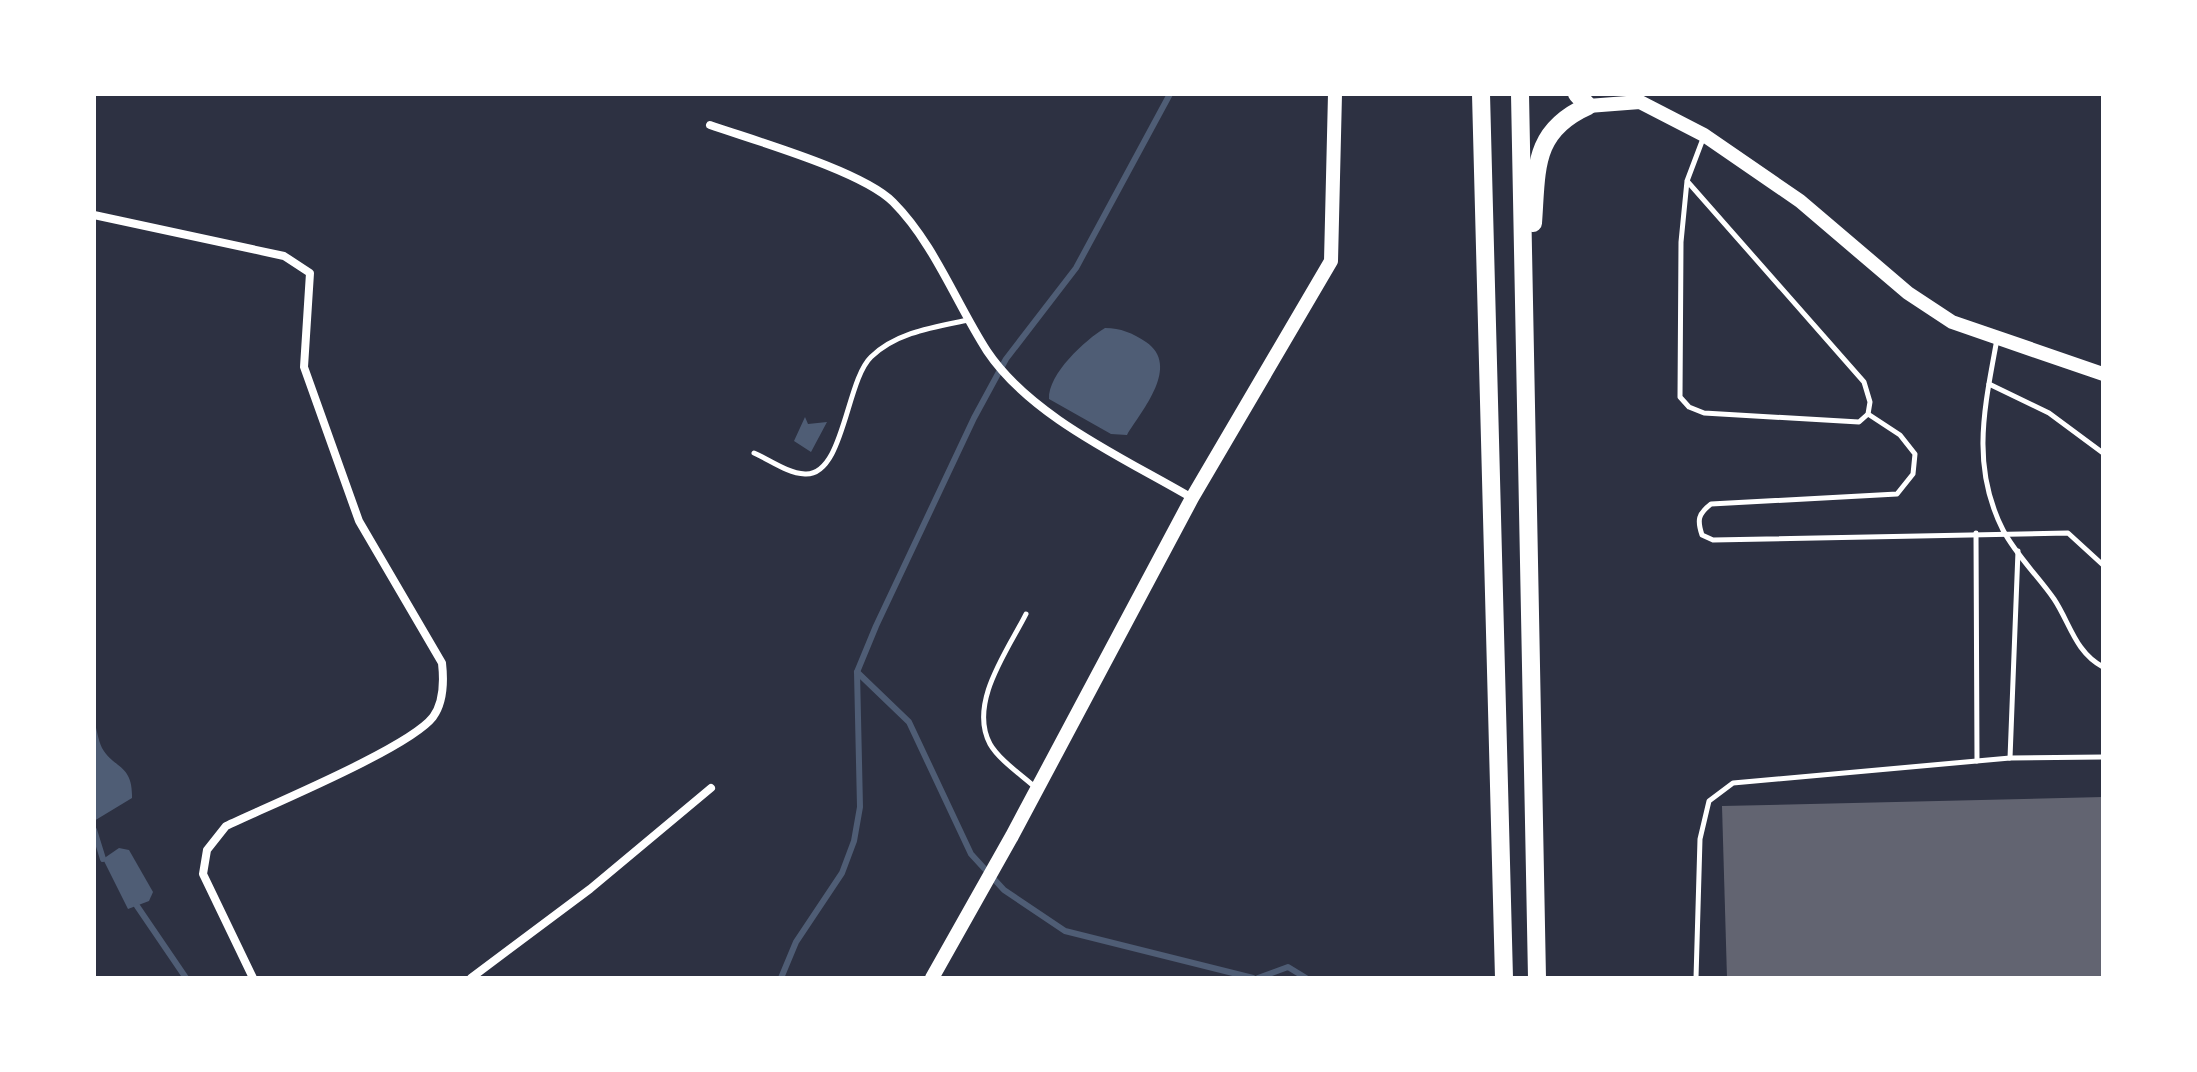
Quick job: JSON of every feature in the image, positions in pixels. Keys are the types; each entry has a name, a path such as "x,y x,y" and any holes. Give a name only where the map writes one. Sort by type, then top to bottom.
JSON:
{"highway":[{"path":"1481,94 1504,978"},
{"path":"1520,94 1537,978"},
{"path":"1525,314 1538,156 1550,133 1582,100"}],"main road":[{"path":"937,975 1192,498 1331,261 1335,94"},
{"path":"1582,100 1640,98 1704,135 1800,201 1908,293 1952,322 2103,374"}],"street":[{"path":"710,125 867,182 894,202 927,248 988,353 1023,394 1192,498"},
{"path":"94,215 284,256 310,273 304,367 359,521 442,663 444,685 433,716 402,741 226,826 207,850 203,874 253,978"},
{"path":"471,978 590,889 711,788"}],"lane":[{"path":"1687,181 1864,382 1870,402 1868,414 1859,422 1704,413 1689,407 1680,397 1681,242 1687,181 1704,135"},
{"path":"754,453 792,472 808,475 821,469 834,453 851,392 869,358 893,340 969,320"},
{"path":"1997,338 1981,426 1987,495 2004,533 2055,602 2071,636 2094,662 2103,667"},
{"path":"1989,384 2049,413 2103,453"},
{"path":"1868,414 1900,435 1915,454 1913,474 1897,494 1711,504 1700,512 1698,521 1702,535 1713,540 2068,533 2103,565"},
{"path":"1976,533 1977,761"},
{"path":"2010,758 2018,551"},
{"path":"1026,614 992,681 984,709 990,744 1037,789"},
{"path":"1696,978 1700,839 1709,801 1733,783 2010,758 2103,757"}],"water":[{"path":"1105,328 1126,332 1146,342 1156,352 1160,363 1155,388 1127,435 1111,434 1049,399 1050,389 1061,369 1078,349"},
{"path":"805,417 808,424 827,422 811,452 794,441"},
{"path":"94,721 102,748 129,779 132,798 94,821"},
{"path":"119,848 129,850 153,892 149,901 128,909 103,859"}],"building":[{"path":"2103,797 2103,978 1727,978 1722,806"}],"waterway":[{"path":"781,978 796,942 842,873 854,841 860,807 857,672 876,626 974,418 1006,359 1076,268 1170,94"},
{"path":"857,672 909,722 971,854 1004,890 1065,931 1253,978"},
{"path":"94,830 103,859"},
{"path":"137,906 186,978"},
{"path":"1258,978 1288,967 1306,978"}]}
